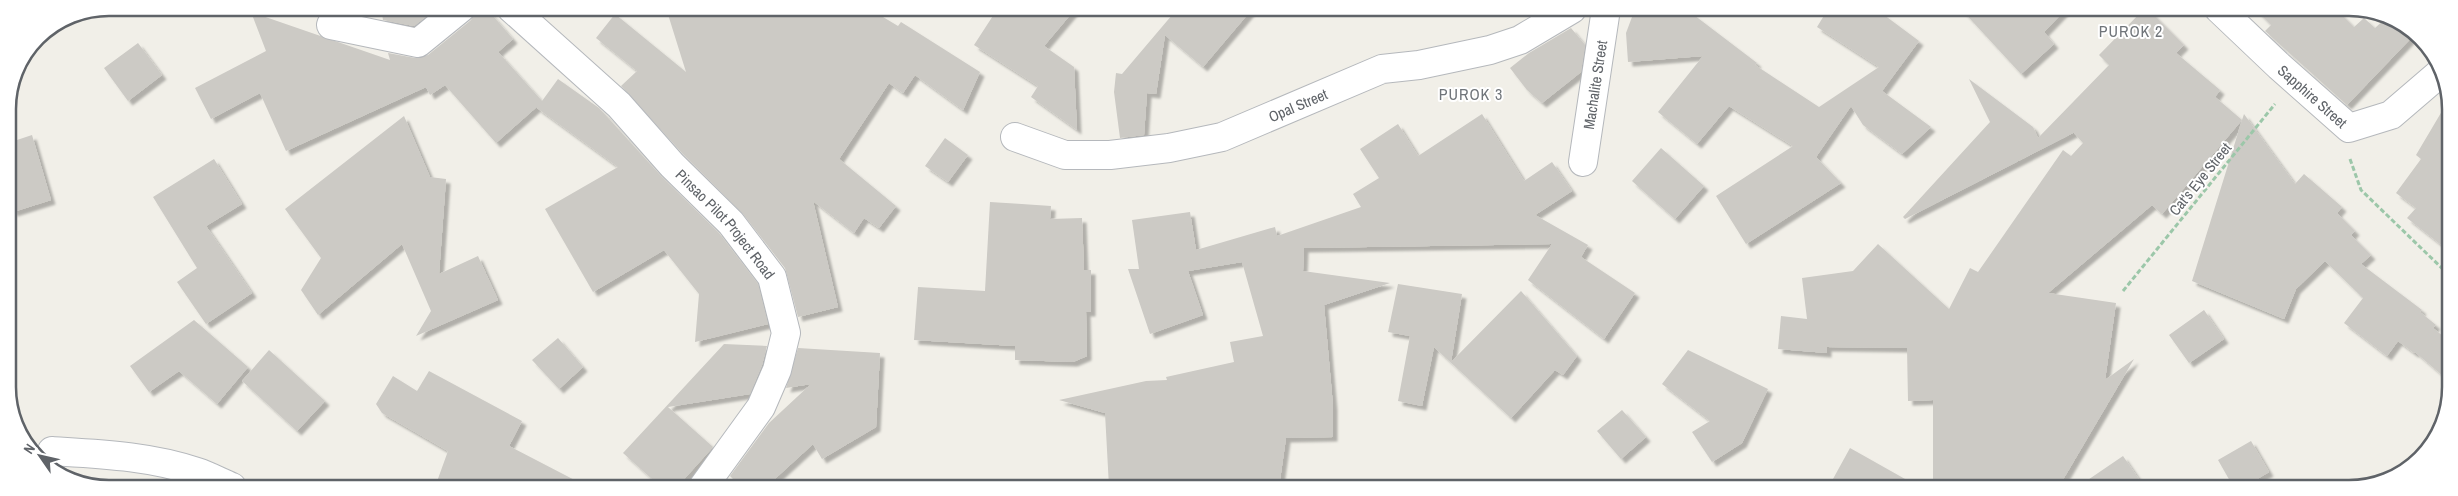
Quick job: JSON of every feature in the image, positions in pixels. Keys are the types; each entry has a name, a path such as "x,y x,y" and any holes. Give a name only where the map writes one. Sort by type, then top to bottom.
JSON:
{"street":[{"path":"332,25 418,44 451,16"},
{"name":"Pinsao Pilot Project Road","path":"520,16 619,105 672,165 732,223 772,277 786,333 777,370 761,407 708,480"},
{"name":"Opal Street","path":"1015,137 1065,155 1110,155 1169,148 1222,137 1382,69 1446,60 1490,50 1520,40 1560,16"},
{"name":"Machalite Street","path":"1583,162 1605,16"},
{"name":"Sapphire Street","path":"2226,16 2349,128 2391,115 2436,77"},
{"path":"52,450 118,456 168,465 196,471 216,480"}],"path":[{"name":"Cat's Eye Street","path":"2123,291 2295,80"},
{"path":"2349,128 2347,152 2361,190 2442,270"}],"building":[{"path":"253,16 263,16 390,60 388,53 415,58 428,55 471,20 473,16 493,16 513,39 498,52 542,101 558,79 599,108 661,176 719,233 758,284 768,324 695,342 699,294 664,250 593,292 545,209 618,167 537,108 540,104 496,143 445,85 430,95 426,87 286,151 260,93 211,119 195,88 266,51"},
{"path":"382,16 427,16 414,26 383,20"},
{"path":"613,16 617,16 686,72 668,16 881,16 898,26 901,22 980,72 963,110 915,75 903,93 889,83 839,159 896,206 879,228 864,218 854,233 813,201 838,307 798,317 785,268 743,214 683,154 621,86 637,71 596,38"},
{"path":"993,16 1069,16 1044,46 1074,67 1077,130 1031,97 1038,86 974,45"},
{"path":"1171,16 1246,16 1203,67 1165,35 1156,94 1147,93 1144,135 1120,138 1114,92 1116,73 1122,74"},
{"path":"1632,16 1695,16 1757,63 1755,65 1819,107 1879,67 1817,27 1824,16 1885,16 1919,41 1882,91 1931,127 1902,154 1863,125 1851,106 1816,157 1841,183 1746,244 1716,196 1793,146 1729,106 1697,144 1658,112 1703,56 1628,62 1626,33"},
{"path":"1967,16 2059,16 2044,32 2054,44 2021,74"},
{"path":"2137,16 2155,16 2184,45 2176,53 2220,90 2215,97 2242,120 2162,214 2152,205 2048,293 2116,303 2105,380 2134,359 2063,480 1933,480 1933,400 1908,401 1907,348 1827,347 1827,353 1778,349 1781,316 1807,319 1802,278 1853,271 1878,244 1949,309 1970,268 1978,272 2063,150 2071,156 2083,143 2075,132 1905,219 1903,217 1990,122 1969,79 2033,127 2038,138 2109,65 2099,55"},
{"path":"2262,16 2343,16 2354,27 2364,18 2375,28 2381,22 2410,39 2347,105 2265,31 2271,25"},
{"path":"1571,28 1585,45 1581,72 1542,103 1527,90 1510,68 1529,53"},
{"path":"138,43 162,75 128,101 104,68"},
{"path":"2442,111 2442,246 2407,218 2416,208 2396,193 2421,159 2416,155"},
{"path":"1482,114 1524,181 1552,162 1572,191 1535,215 1588,245 1581,257 1635,293 1604,339 1528,280 1552,244 1304,248 1303,271 1390,283 1324,305 1333,406 1333,437 1286,438 1280,480 1109,480 1105,413 1059,400 1146,381 1167,380 1166,377 1234,362 1230,342 1263,336 1242,262 1188,271 1203,315 1150,334 1128,269 1139,269 1132,220 1190,212 1196,250 1275,227 1277,236 1361,207 1353,194 1379,178 1360,149 1398,124 1418,156"},
{"path":"2244,114 2295,184 2304,174 2342,207 2337,213 2355,231 2351,235 2371,255 2361,264 2422,310 2420,312 2436,325 2433,328 2442,335 2442,375 2415,352 2398,341 2387,356 2344,323 2363,298 2325,261 2296,289 2284,319 2192,281"},
{"path":"404,116 430,177 446,179 439,274 478,256 498,300 416,336 431,311 402,244 318,315 301,290 321,258 285,209"},
{"path":"32,135 51,200 16,211 16,140"},
{"path":"945,138 968,155 948,182 925,166"},
{"path":"1661,148 1704,186 1675,219 1632,181"},
{"path":"214,159 242,204 206,226 252,293 206,324 177,282 197,268 153,197"},
{"path":"990,202 1051,206 1050,219 1082,218 1084,270 1091,270 1091,312 1086,312 1087,356 1073,362 1015,360 1015,346 914,340 918,287 985,291"},
{"path":"1398,284 1462,294 1451,362 1521,291 1577,356 1563,375 1555,370 1511,418 1434,347 1422,406 1398,401 1410,336 1388,332"},
{"path":"2204,310 2224,339 2189,363 2169,335"},
{"path":"194,320 248,367 217,404 179,371 149,392 130,366"},
{"path":"558,338 583,367 559,389 532,360"},
{"path":"724,344 767,346 762,365 750,394 668,407 713,447 683,480 653,480 623,453"},
{"path":"798,348 880,353 876,427 822,459 813,444 774,480 734,480 730,476 769,423 811,384 786,388"},
{"path":"269,350 325,401 297,431 242,381"},
{"path":"1688,350 1768,389 1742,443 1712,462 1692,432 1710,421 1662,384"},
{"path":"429,371 522,421 509,446 575,480 438,480 448,451 382,413 376,404 393,376 417,391"},
{"path":"1622,410 1646,437 1621,459 1597,431"},
{"path":"2251,441 2269,472 2256,480 2229,480 2218,460"},
{"path":"1850,448 1907,480 1832,480"},
{"path":"2123,456 2140,480 2088,480"}],"district":[{"name":"PUROK 2","path":"2131,31"},
{"name":"PUROK 3","path":"1471,94"}]}
